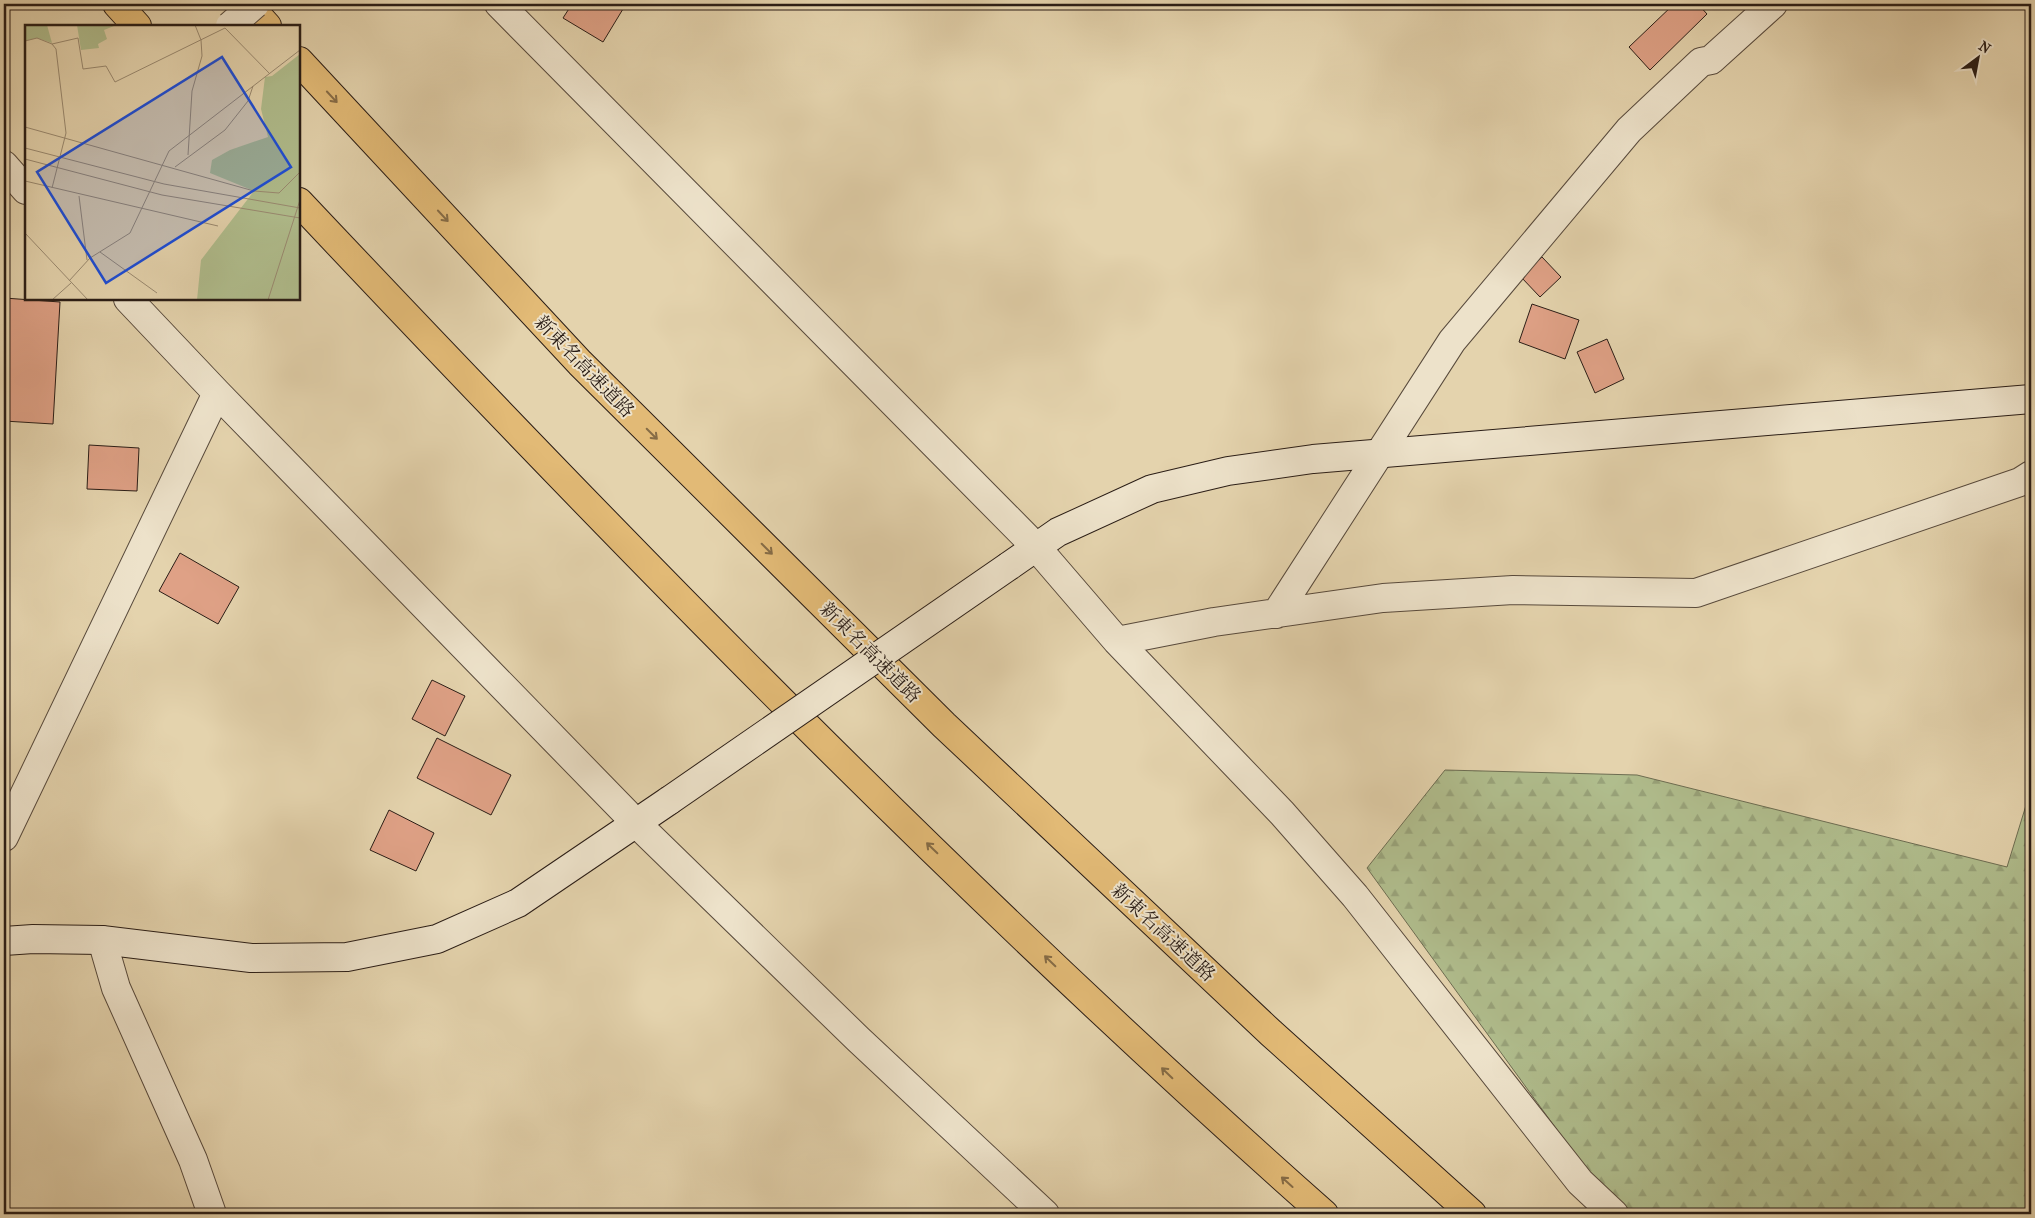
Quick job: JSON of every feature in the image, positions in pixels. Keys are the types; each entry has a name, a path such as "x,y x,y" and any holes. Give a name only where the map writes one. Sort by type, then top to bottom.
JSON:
{"highway":[{"path":"117,4 136,25"},
{"path":"247,4 266,25"},
{"name":"新東名高速道路","path":"300,62 580,363 937,718 1272,1033 1472,1214"},
{"path":"300,203 512,428 879,798 1199,1104 1324,1214"}],"street":[{"path":"231,25 254,4"},
{"path":"499,4 1037,548 1117,641 1282,813 1355,896 1580,1182 1614,1214"},
{"path":"1276,614 1452,341 1629,130 1701,62 1711,60 1773,4"},
{"path":"4,166 25,189"},
{"path":"129,300 217,393 635,822 858,1039 1045,1214"},
{"path":"4,837 217,393"},
{"path":"4,941 102,940 251,958 347,957 437,939 518,903 1058,532 1152,489 1228,471 1312,459 2031,399"},
{"path":"1117,641 1214,622 1384,598 1513,590 1696,593 2020,482 2031,475"},
{"path":"102,940 116,988 193,1160 212,1214"}],"green space":[{"path":"1445,770 1637,775 2007,867 2031,789 2031,1214 1618,1214 1367,868"}],"building":[{"path":"572,4 626,4 603,42 563,18"},
{"path":"1674,4 1698,4 1707,14 1650,70 1629,47"},
{"path":"1542,257 1561,277 1540,297 1521,277"},
{"path":"4,298 60,302 53,424 4,421"},
{"path":"1532,304 1579,320 1565,359 1519,342"},
{"path":"1607,339 1624,379 1595,393 1577,352"},
{"path":"89,445 139,448 137,491 87,489"},
{"path":"180,553 239,587 218,624 159,591"},
{"path":"432,680 465,696 445,736 412,719"},
{"path":"437,738 511,775 491,815 417,778"},
{"path":"389,810 434,833 416,871 370,850"}]}
